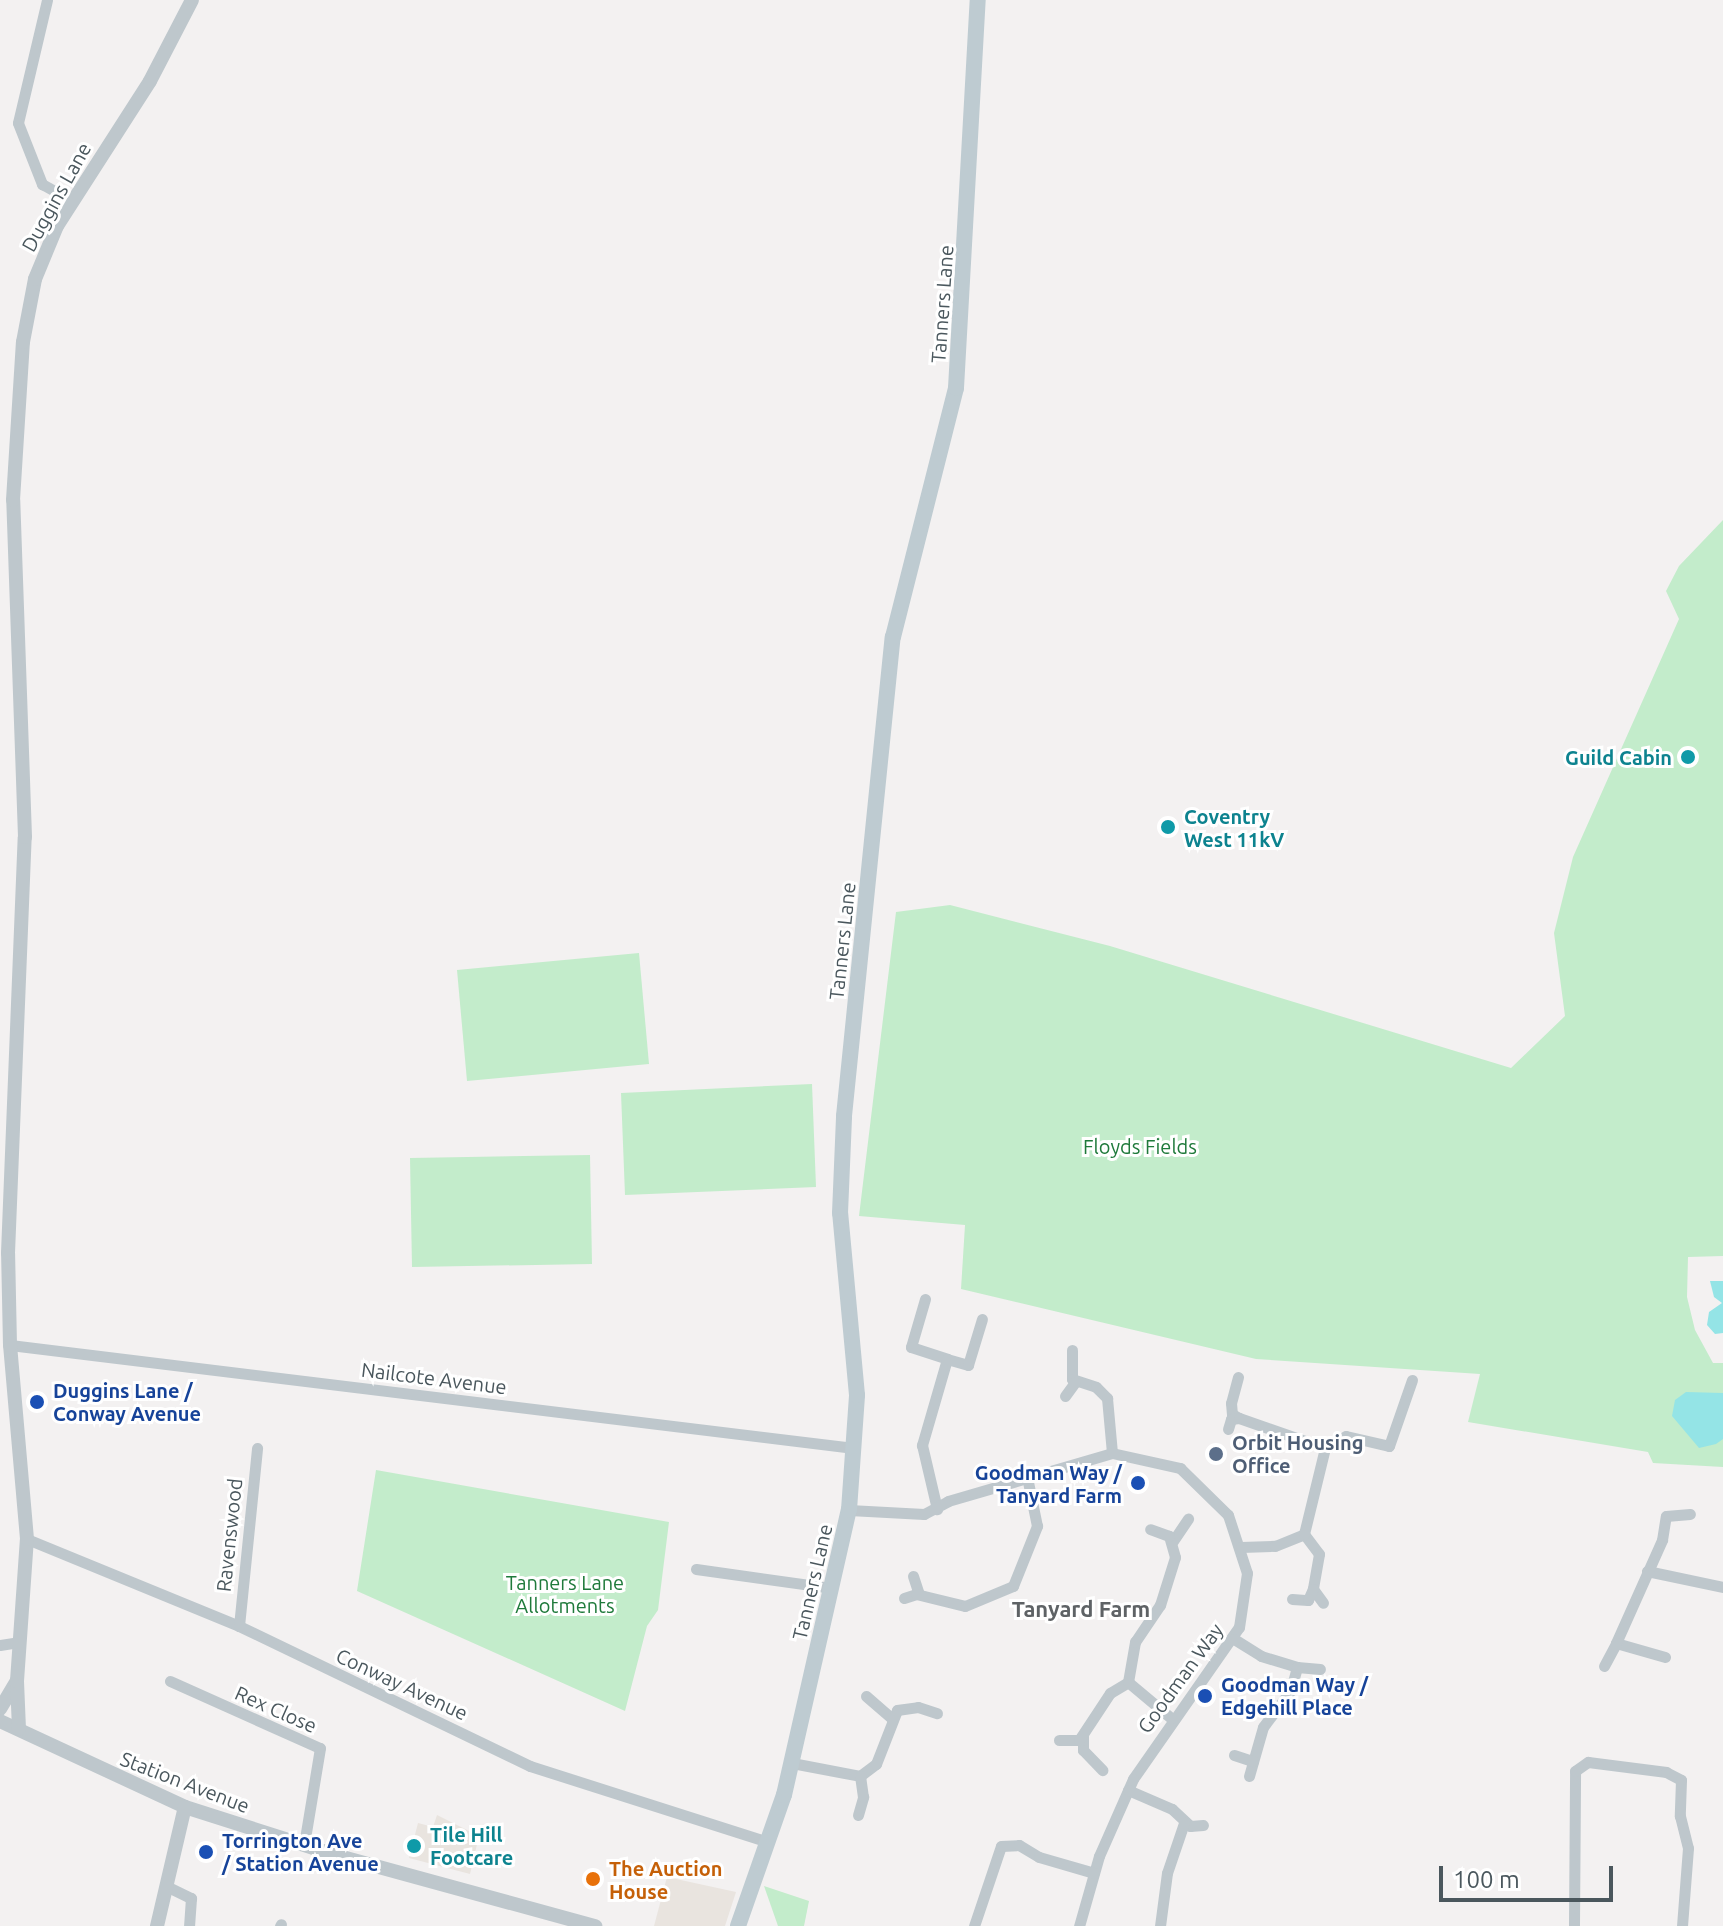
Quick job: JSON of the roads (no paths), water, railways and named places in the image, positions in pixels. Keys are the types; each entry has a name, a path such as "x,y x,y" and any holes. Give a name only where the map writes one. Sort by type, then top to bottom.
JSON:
{"main road":[{"name":"Tanners Lane","path":"738,1926 792,1763 849,1510 856,1353 840,1213 844,1116 893,637 956,388 978,0"},
{"name":"Tanners Lane","path":"750,1926 753,1882"}],"street":[{"path":"47,0 18,123 42,184 73,201"},
{"name":"Duggins Lane","path":"19,1729 17,1681 27,1539 10,1345 25,837 13,500 19,394 35,279 73,201 150,81 192,0"},
{"path":"925,1299 911,1347 968,1365 982,1319"},
{"name":"Nailcote Avenue","path":"10,1345 854,1448"},
{"path":"1072,1350 1069,1362 1075,1382"},
{"path":"937,1509 921,1458 947,1359"},
{"path":"1238,1377 1231,1403 1232,1414 1325,1448"},
{"path":"1304,1534 1325,1448 1346,1436 1389,1446 1412,1380"},
{"path":"1065,1396 1075,1382"},
{"path":"1075,1382 1096,1387 1107,1398 1112,1453"},
{"path":"1228,1429 1231,1419 1239,1418"},
{"name":"Ravenswood","path":"239,1626 257,1448"},
{"name":"Goodman Way","path":"849,1510 912,1515 1112,1453 1180,1468 1221,1505 1241,1547 1247,1587 1234,1639 1171,1718 1128,1790 1094,1873 1079,1926"},
{"path":"904,1598 919,1594 965,1606 1013,1586 1037,1526 1027,1477"},
{"path":"1604,1666 1647,1571 1666,1516 1690,1514"},
{"path":"1059,1740 1073,1742 1083,1736 1110,1693 1128,1682 1135,1642 1160,1605 1175,1557 1173,1541 1188,1519"},
{"path":"1150,1529 1173,1541"},
{"path":"1241,1547 1275,1546 1304,1534"},
{"path":"1292,1599 1308,1600 1313,1589 1319,1554 1304,1534"},
{"name":"Conway Avenue","path":"27,1539 239,1626 530,1766 768,1842"},
{"path":"696,1569 831,1588"},
{"path":"1647,1571 1723,1587"},
{"path":"913,1576 919,1594"},
{"path":"1313,1589 1323,1603"},
{"path":"1234,1639 1261,1656 1297,1667 1320,1669"},
{"path":"0,1645 20,1642"},
{"path":"1616,1643 1665,1657"},
{"path":"1249,1776 1263,1727 1291,1690 1297,1667"},
{"name":"Duggins Lane","path":"0,1709 17,1681"},
{"name":"Rex Close","path":"170,1681 320,1748 304,1845"},
{"path":"1128,1682 1171,1718"},
{"path":"866,1696 891,1718"},
{"path":"792,1763 860,1776 876,1764 891,1718 908,1707 937,1713"},
{"name":"Station Avenue","path":"0,1721 138,1789 185,1807 304,1845 595,1926"},
{"path":"1083,1736 1083,1750 1102,1770"},
{"path":"1234,1755 1253,1761"},
{"path":"1574,1926 1575,1771 1588,1762 1666,1772 1681,1780 1680,1816 1688,1848 1682,1926"},
{"path":"858,1815 863,1797 860,1776"},
{"path":"1128,1790 1172,1809 1184,1823 1203,1825"},
{"path":"157,1926 185,1807"},
{"path":"1160,1926 1167,1873 1184,1823"},
{"path":"974,1926 1001,1846 1019,1845 1039,1857 1094,1873"},
{"path":"166,1886 191,1898 189,1926"}],"water":[{"path":"1710,1281 1723,1281 1723,1333 1715,1334 1707,1325 1709,1312 1722,1303 1714,1297"},
{"path":"1686,1392 1723,1393 1723,1439 1716,1444 1699,1448 1672,1416 1675,1400"}],"place":[{"name":"Guild Cabin","path":"1688,757"},
{"name":"Coventry West 11kV","path":"1168,827"},
{"name":"Duggins Lane / Conway Avenue","path":"37,1402"},
{"name":"Orbit Housing Office","path":"1216,1454"},
{"name":"Goodman Way / Tanyard Farm","path":"1138,1483"},
{"name":"Goodman Way / Edgehill Place","path":"1205,1696"},
{"name":"Tile Hill Footcare","path":"414,1846"},
{"name":"Torrington Ave / Station Avenue","path":"206,1852"},
{"name":"The Auction House","path":"593,1879"}],"district":[{"name":"Tanyard Farm","path":"1081,1609"}],"park label":[{"name":"Floyds Fields","path":"1140,1146"},
{"name":"Tanners Lane Allotments","path":"565,1594"}]}
